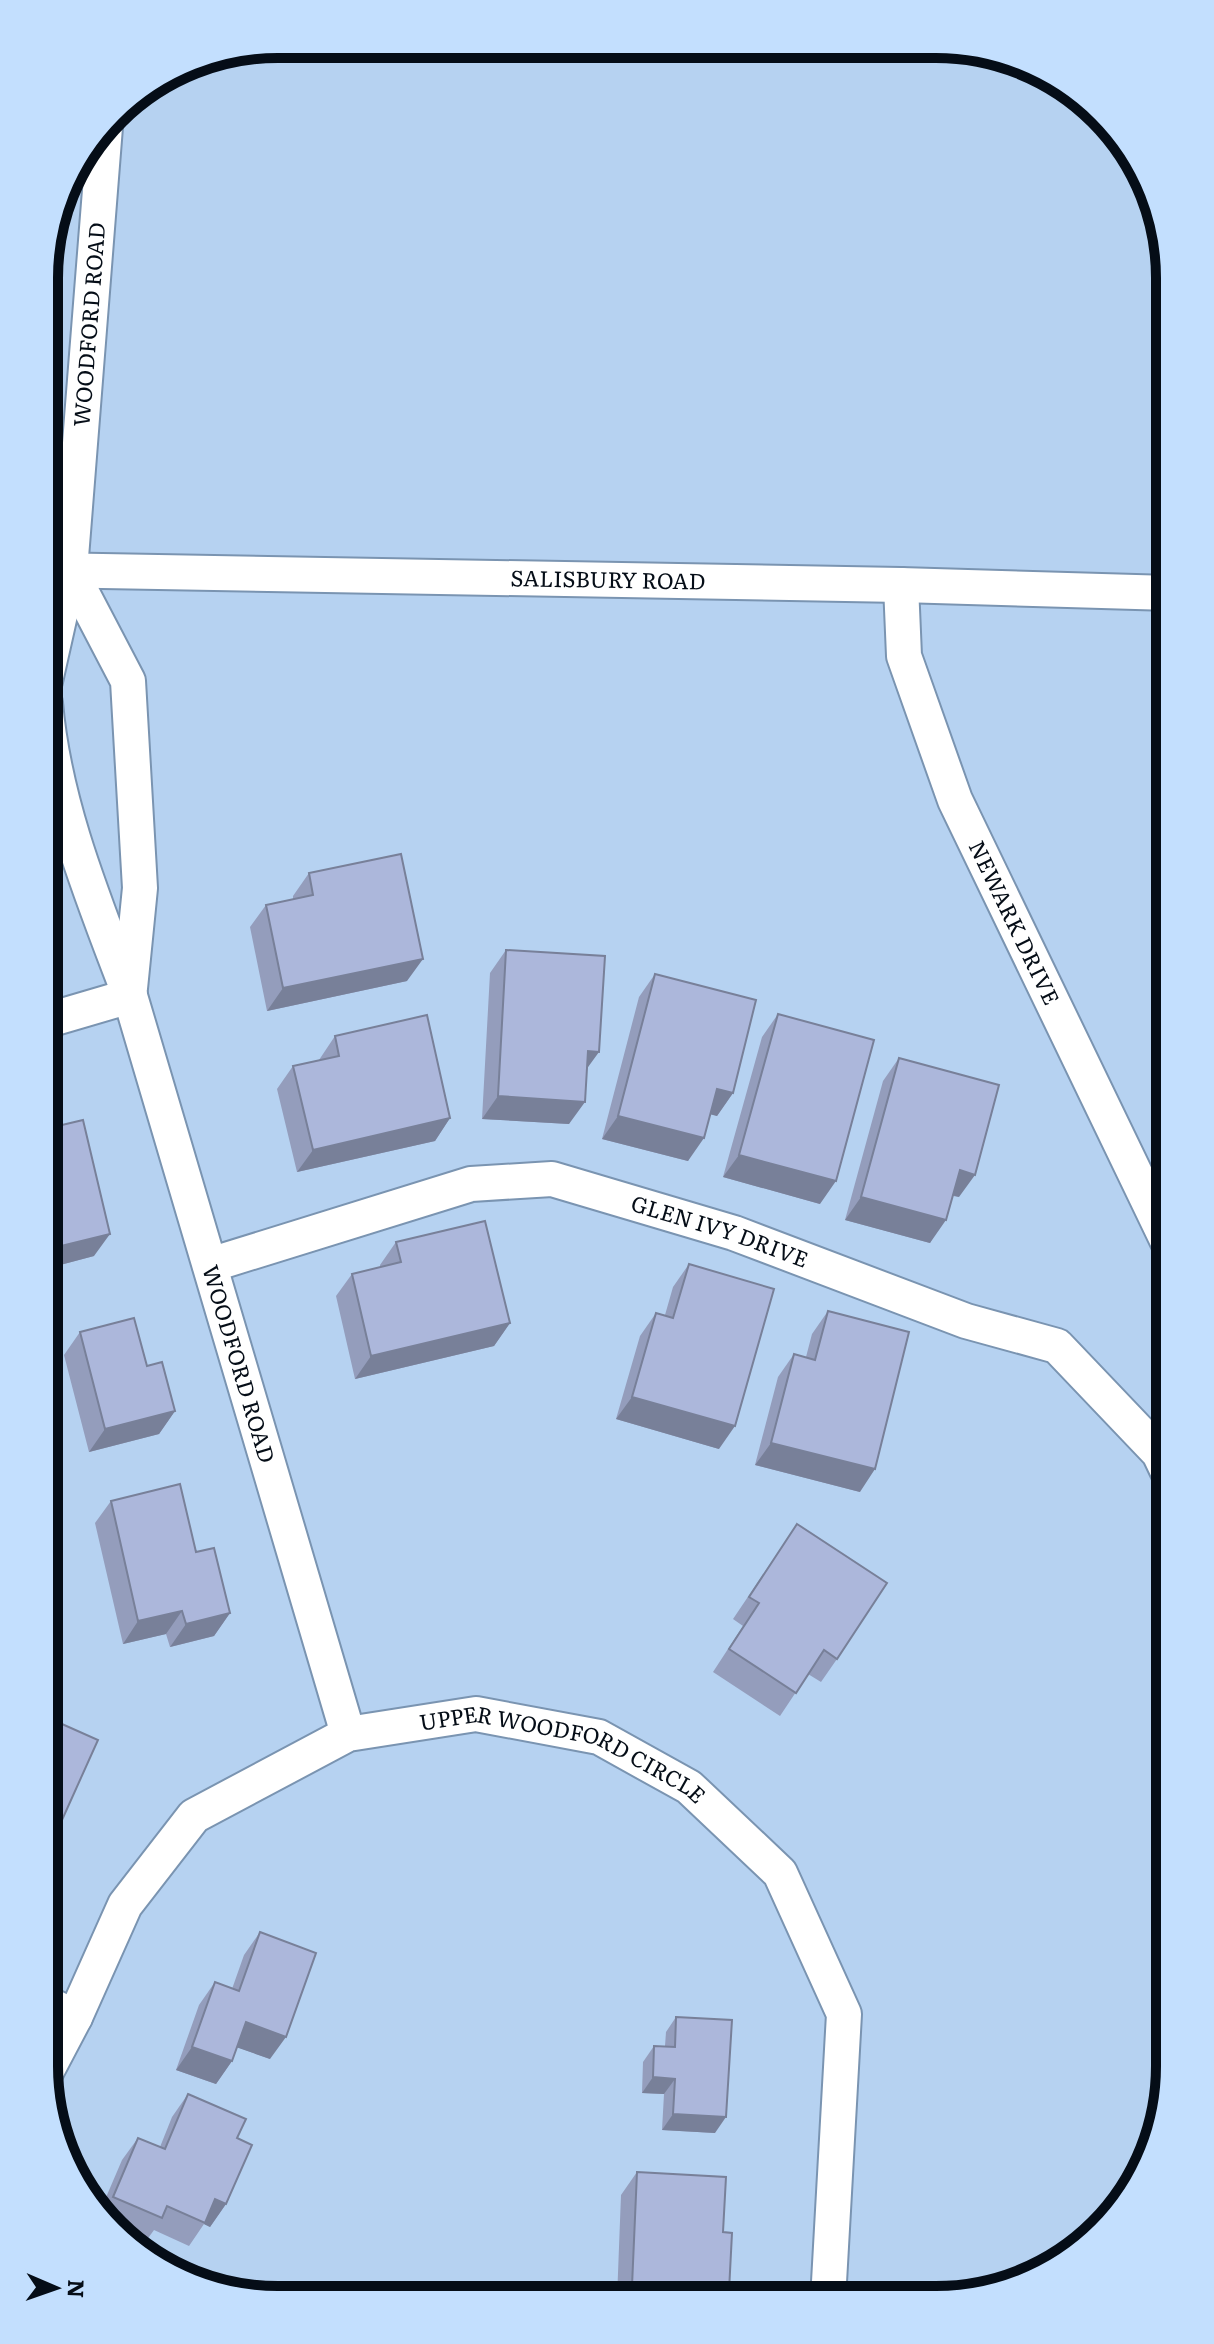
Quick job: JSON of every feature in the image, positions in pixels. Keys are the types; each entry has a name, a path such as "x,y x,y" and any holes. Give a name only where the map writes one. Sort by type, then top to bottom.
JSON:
{"street":[{"name":"WOODFORD ROAD","path":"103,145 58,570 128,681 140,888 130,996"},
{"name":"SALISBURY ROAD","path":"58,570 1156,593"},
{"name":"NEWARK DRIVE","path":"901,585 904,656 955,800 1156,1217"},
{"name":"WOODFORD ROAD","path":"58,783 91,893 130,996 348,1734"},
{"path":"58,1017 130,996"},
{"name":"GLEN IVY DRIVE","path":"210,1265 471,1184 552,1179 734,1233 966,1321 1057,1346 1156,1450"},
{"name":"UPPER WOODFORD CIRCLE","path":"58,2049 125,1905 194,1816 348,1734 476,1714 599,1737 689,1787 780,1873 844,2014 829,2286"},
{"path":"58,2009 75,2017"}],"building":[{"path":"401,854 423,959 283,988 266,905 313,895 309,873"},
{"path":"506,950 605,956 599,1052 588,1051 585,1102 498,1096"},
{"path":"655,974 756,1000 733,1093 717,1089 704,1138 618,1116"},
{"path":"778,1014 874,1040 836,1181 739,1155"},
{"path":"427,1015 450,1118 313,1150 293,1066 339,1056 335,1036"},
{"path":"899,1058 999,1085 975,1175 960,1170 946,1220 861,1197"},
{"path":"83,1120 110,1234 58,1247 58,1126"},
{"path":"485,1221 510,1323 371,1356 352,1274 401,1262 396,1242"},
{"path":"689,1264 774,1289 735,1426 632,1397 656,1313 673,1318"},
{"path":"828,1311 909,1332 875,1469 771,1443 794,1354 815,1360"},
{"path":"134,1318 147,1366 162,1362 175,1411 105,1429 80,1332"},
{"path":"180,1484 196,1552 214,1548 230,1613 186,1624 182,1611 138,1621 111,1501"},
{"path":"797,1524 887,1583 837,1659 824,1650 796,1693 729,1649 759,1603 749,1597"},
{"path":"58,1722 98,1740 58,1829"},
{"path":"260,1932 316,1953 286,2037 246,2022 232,2061 192,2047 215,1982 239,1991"},
{"path":"676,2017 732,2020 726,2117 673,2114 675,2079 653,2077 654,2046 675,2047"},
{"path":"188,2094 246,2119 237,2138 252,2145 226,2204 215,2199 205,2223 167,2206 162,2218 113,2197 138,2138 165,2149"},
{"path":"637,2172 726,2177 723,2232 732,2233 729,2286 632,2286"}]}
